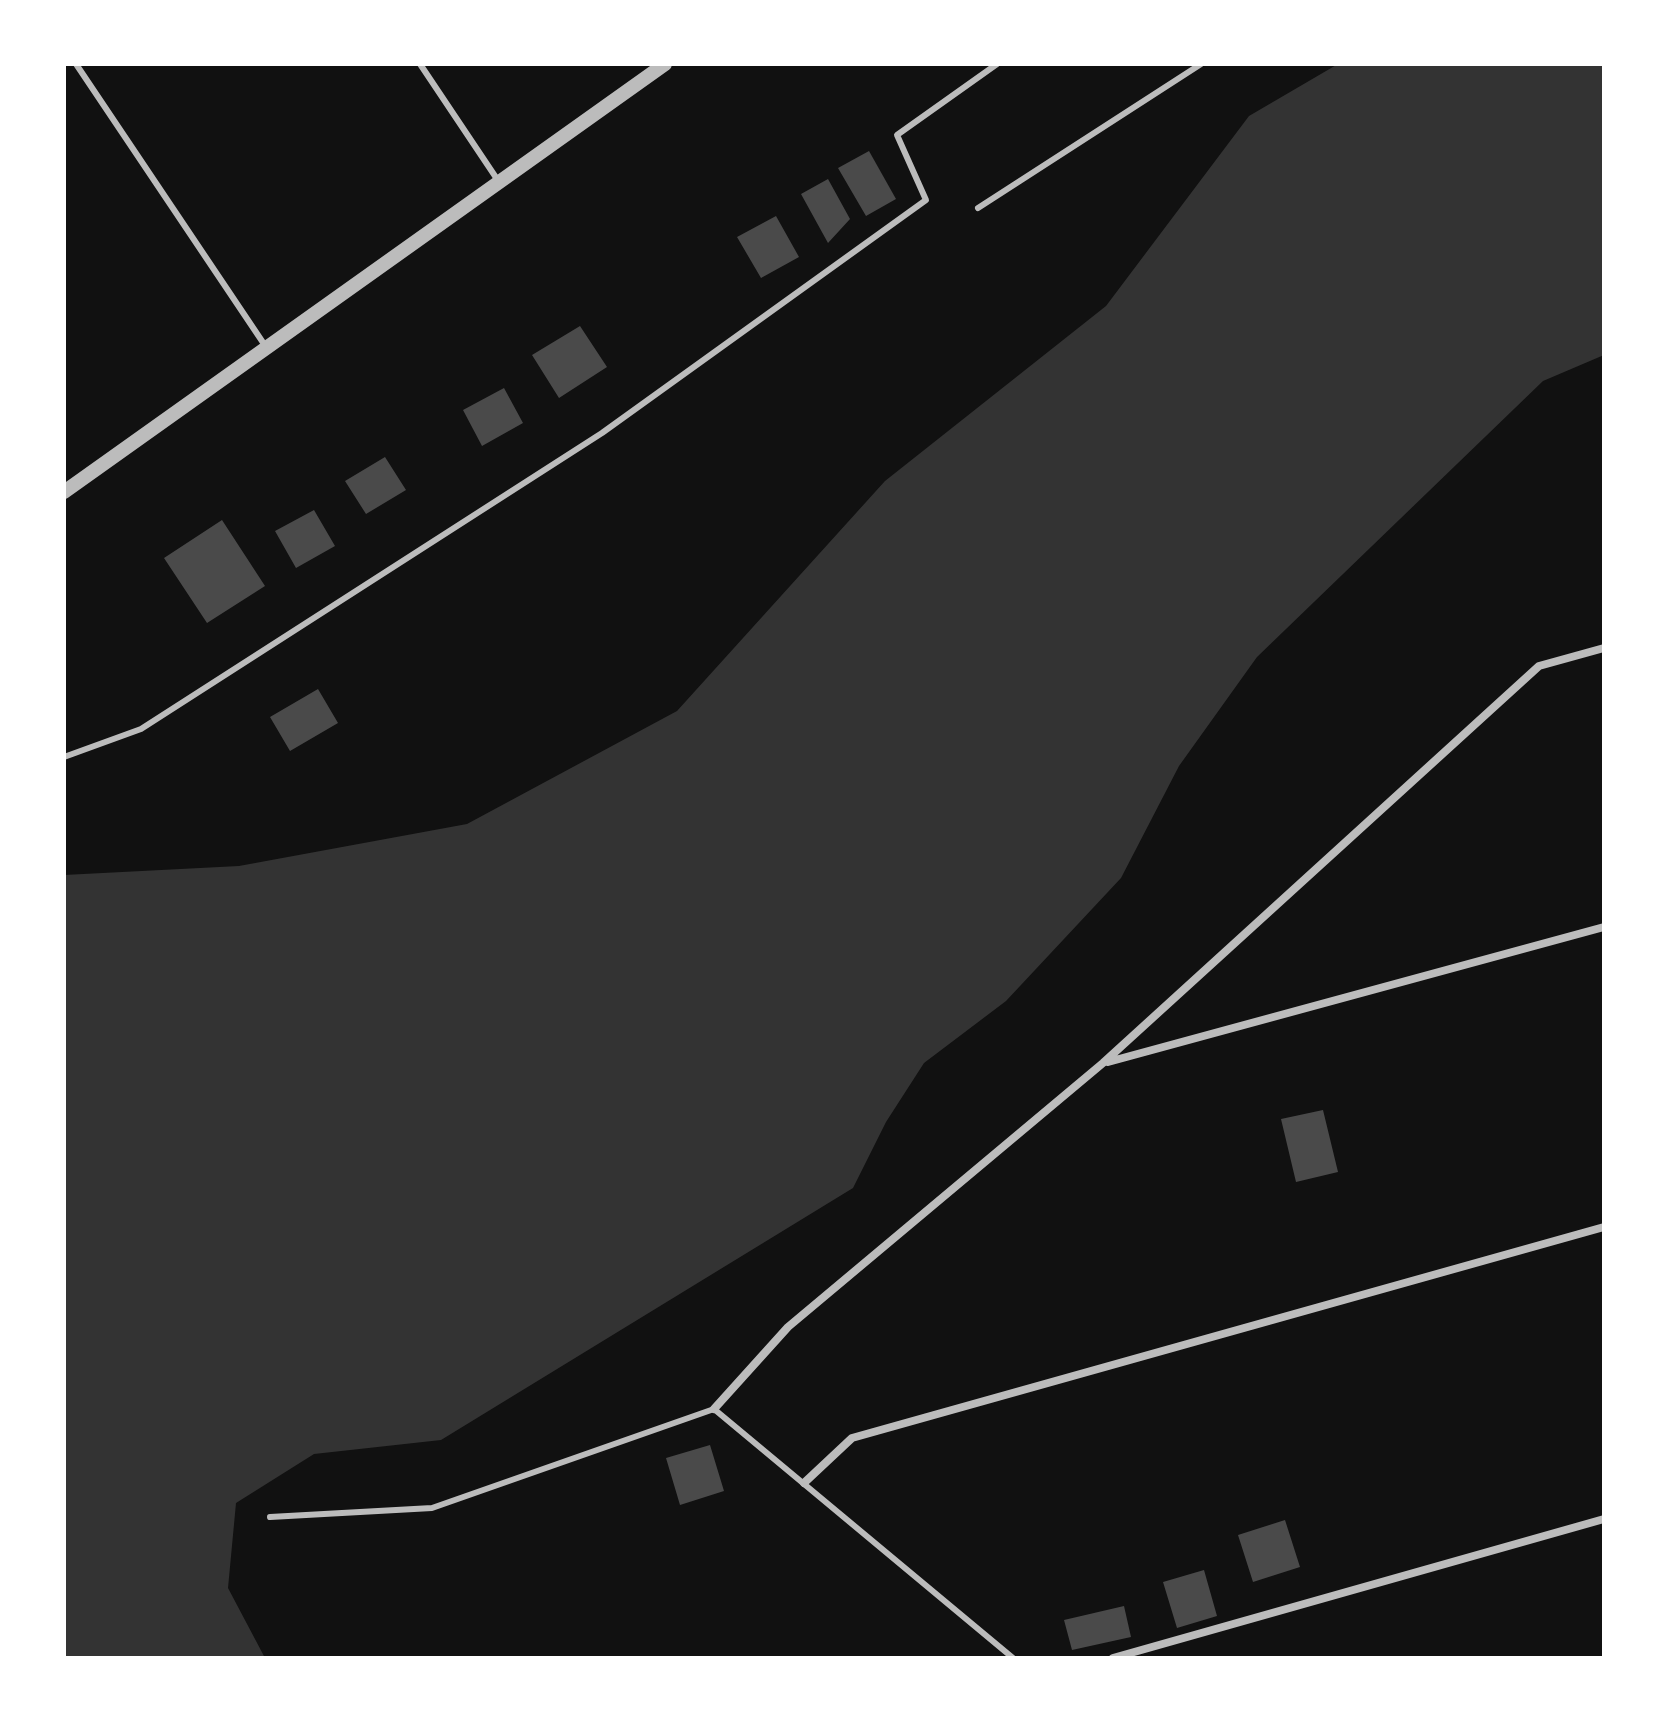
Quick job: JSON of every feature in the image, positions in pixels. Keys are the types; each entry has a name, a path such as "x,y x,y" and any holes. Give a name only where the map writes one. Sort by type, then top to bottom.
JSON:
{"street":[{"path":"64,492 665,64"},
{"path":"714,1409 788,1327 1103,1063 1539,666 1604,648"},
{"path":"1103,1063 1604,927"},
{"path":"804,1483 852,1438 1604,1227"},
{"path":"1113,1658 1604,1519"}],"lane":[{"path":"76,64 266,347"},
{"path":"420,64 499,182"},
{"path":"64,757 141,729 589,441 926,200 897,135 997,64"},
{"path":"978,208 1201,64"},
{"path":"270,1517 432,1508 714,1409 1013,1658"}],"shaded area":[{"path":"1338,64 1604,64 1604,355 1543,381 1257,657 1179,766 1121,878 1006,1001 924,1063 886,1122 853,1188 441,1440 314,1454 236,1503 228,1588 265,1658 64,1658 64,875 239,866 467,824 677,711 885,481 1106,306 1249,116"}],"building":[{"path":"869,151 896,199 866,216 838,168"},
{"path":"828,179 850,219 828,243 801,194"},
{"path":"776,216 799,257 761,278 737,237"},
{"path":"580,326 607,367 559,398 532,355"},
{"path":"504,388 523,423 482,446 463,410"},
{"path":"385,457 406,490 366,514 345,481"},
{"path":"314,510 335,546 296,568 275,531"},
{"path":"222,520 265,586 207,623 164,558"},
{"path":"318,689 338,723 290,751 270,717"},
{"path":"1323,1110 1338,1172 1296,1182 1281,1119"},
{"path":"710,1445 724,1491 680,1505 666,1458"},
{"path":"1285,1520 1300,1567 1253,1582 1238,1535"},
{"path":"1204,1570 1217,1616 1177,1628 1163,1582"},
{"path":"1124,1606 1131,1637 1072,1650 1064,1620"}]}
